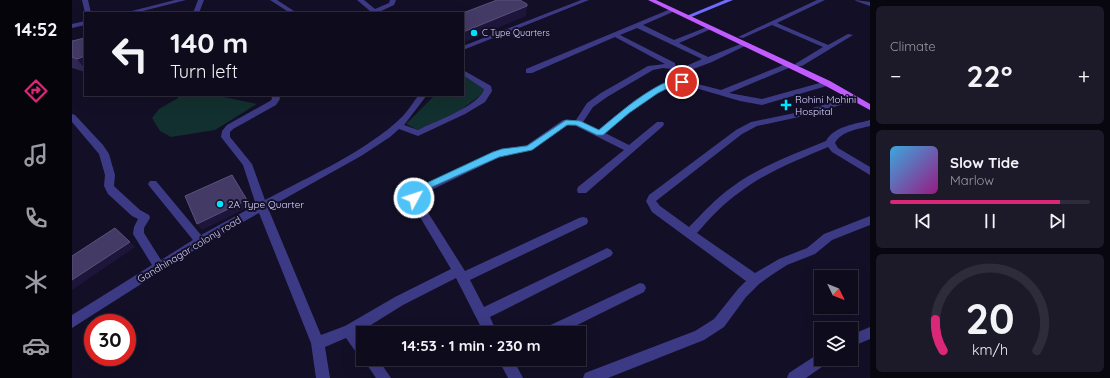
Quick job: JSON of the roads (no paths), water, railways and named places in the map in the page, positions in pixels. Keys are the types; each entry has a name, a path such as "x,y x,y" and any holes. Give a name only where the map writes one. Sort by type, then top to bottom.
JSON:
{"main road":[{"path":"651,0 690,16 743,41 788,65 827,83 870,107"},
{"path":"662,0 710,28 799,64 870,100"}],"street":[{"path":"85,0 88,12"},
{"path":"131,12 183,0"},
{"path":"196,12 201,0"},
{"path":"360,0 374,12 392,4 393,0"},
{"path":"464,48 586,0"},
{"path":"690,16 730,0"},
{"path":"578,123 590,104 651,68 663,66 679,68 693,66 709,60 772,23 822,0"},
{"path":"858,0 870,4"},
{"path":"277,1 293,12"},
{"path":"529,71 673,10"},
{"path":"72,26 84,23"},
{"path":"772,23 828,47"},
{"path":"636,25 709,60"},
{"path":"673,43 710,28"},
{"path":"614,34 679,68"},
{"path":"799,64 850,35"},
{"path":"721,93 788,65"},
{"path":"397,126 407,128 418,133 462,112 482,100 488,92 488,88 464,73"},
{"path":"600,133 626,111 672,83 682,82 721,93 762,102 827,83"},
{"path":"275,96 276,99 273,103 230,127 226,131 225,137 247,164 262,207 318,343 323,378"},
{"name":"Gandhinagar colony road","path":"72,322 200,241 358,154 387,135 406,118 422,96"},
{"path":"755,280 690,234 652,205 651,201 738,132 754,124 802,113 855,98"},
{"path":"72,117 76,128 100,147 104,154 110,175 109,186 112,192 136,213 145,218 139,227 138,234 159,266"},
{"path":"487,326 461,274 416,202 414,198 415,194 431,184 502,152 530,148 566,122 578,123 630,149"},
{"path":"690,234 723,200 743,184 761,173 830,143 831,138 836,134 870,123"},
{"path":"582,190 660,124"},
{"path":"830,143 835,150 870,172"},
{"path":"153,184 200,241"},
{"path":"590,378 699,336 719,323 742,293 755,280 783,262 817,247 828,237 870,220"},
{"path":"318,343 349,332 399,301 583,221"},
{"path":"481,316 607,253"},
{"path":"561,326 640,288"},
{"path":"349,332 356,341"},
{"path":"858,338 870,333"},
{"path":"794,378 814,364"},
{"path":"375,366 384,378"},
{"path":"509,366 516,378"}],"place":[{"name":"C Type Quarters","path":"474,33"},
{"name":"Rohini Mohini Hospital","path":"786,105"},
{"name":"2A Type Quarter","path":"220,204"}]}
